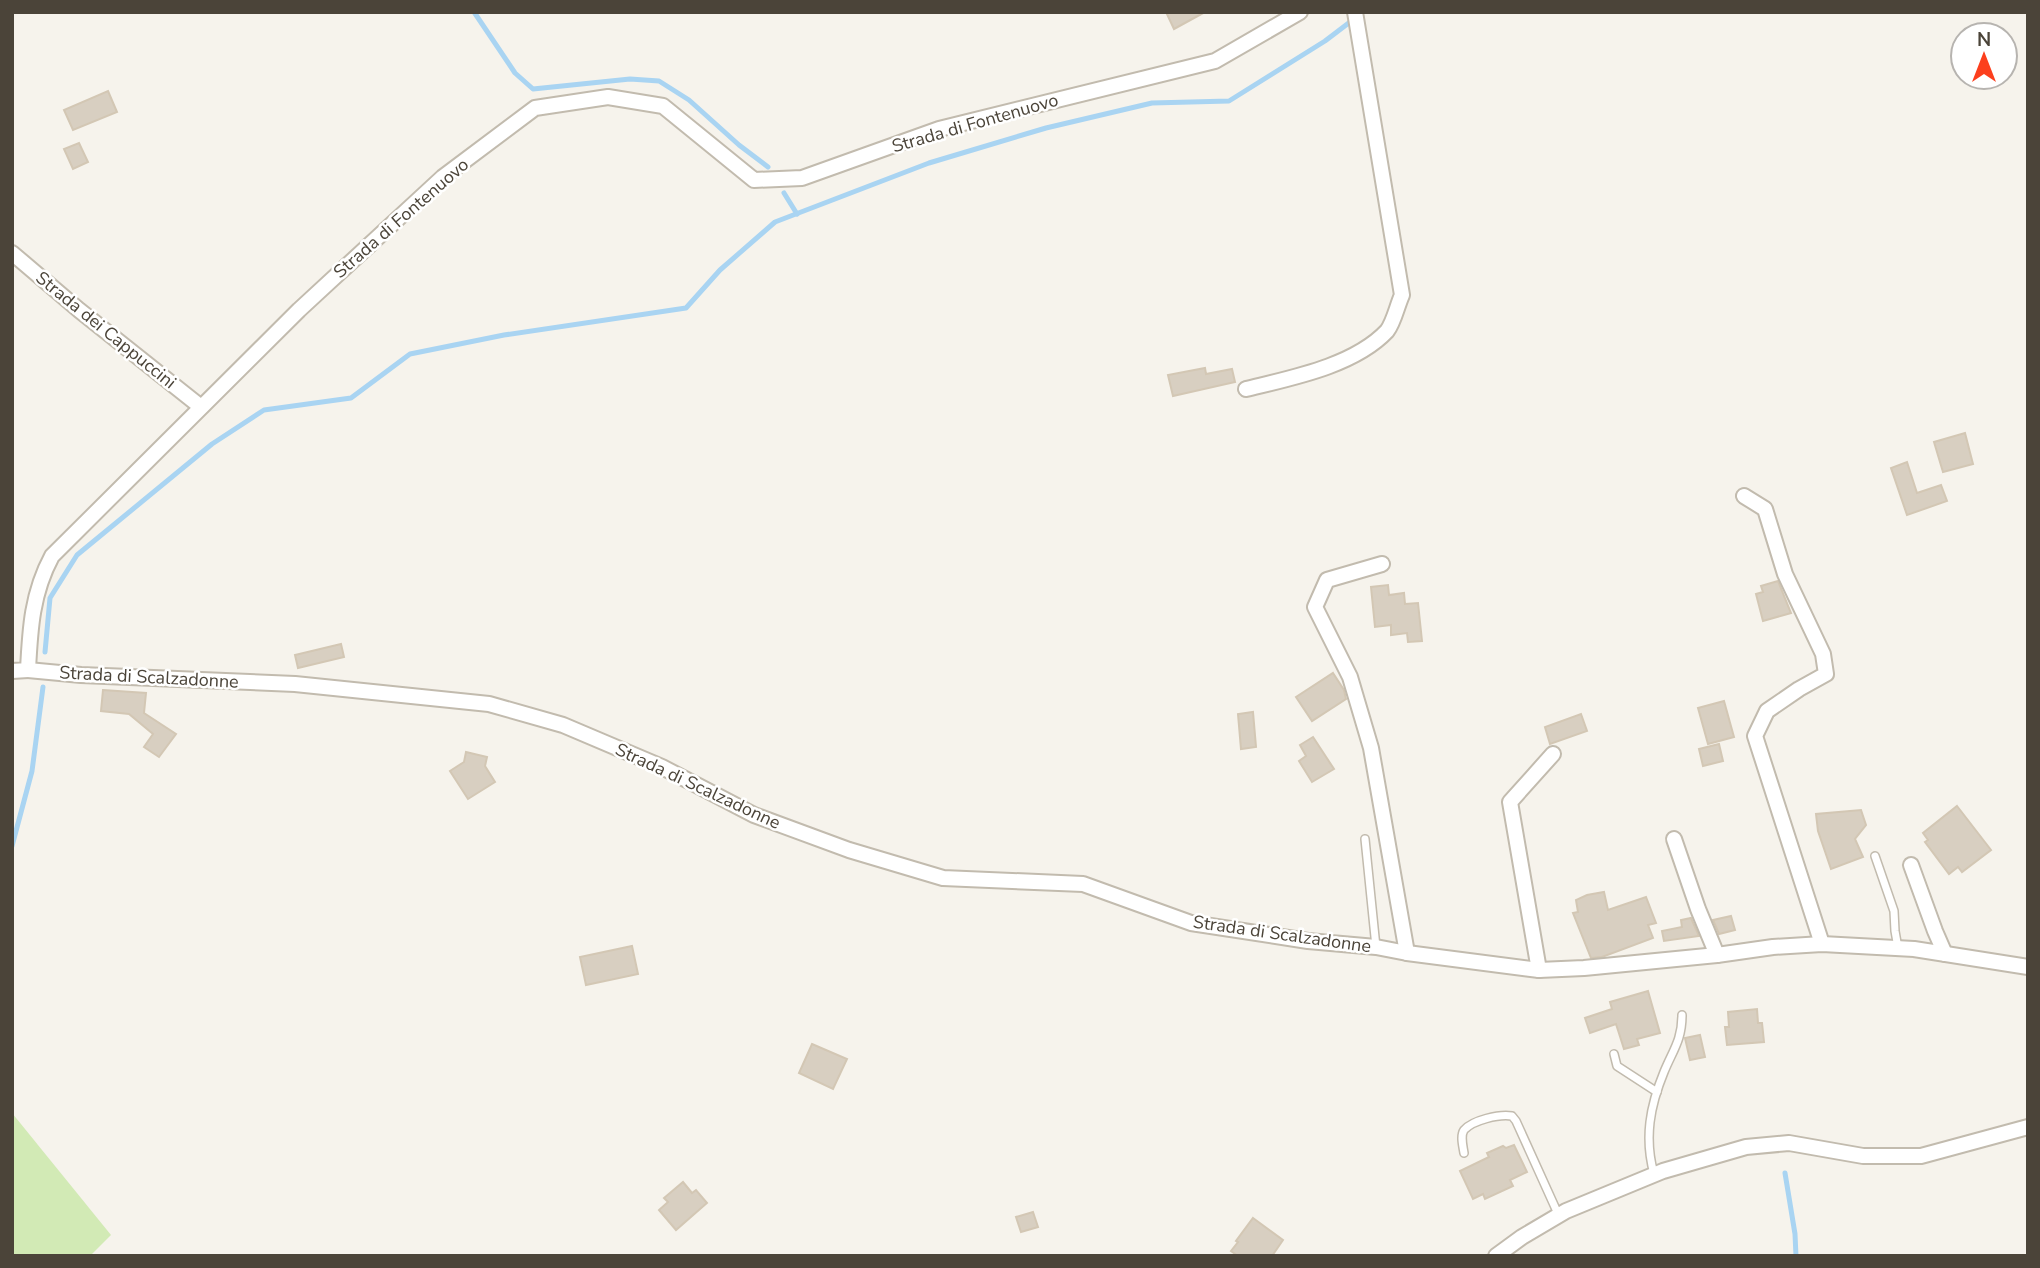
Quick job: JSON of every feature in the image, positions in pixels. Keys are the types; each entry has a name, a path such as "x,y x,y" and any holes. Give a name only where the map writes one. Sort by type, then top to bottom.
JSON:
{"street":[{"name":"Strada di Fontenuovo","path":"28,670 30,628 36,591 52,556 299,310 443,177 536,108 608,97 663,106 754,180 802,178 939,129 1215,61 1300,12"},
{"path":"1246,389 1317,372 1362,349 1388,329 1402,295 1355,12"},
{"name":"Strada dei Cappuccini","path":"12,253 201,407"},
{"path":"1744,496 1765,509 1785,574 1823,654 1825,664 1826,674 1767,711 1755,736 1822,943"},
{"path":"1382,564 1327,580 1314,607 1350,677 1371,748 1407,953"},
{"path":"12,671 28,670"},
{"name":"Strada di Scalzadonne","path":"28,670 81,675 295,684 489,704 563,725 662,767 754,815 849,850 943,878 1083,884 1191,923 1308,941 1376,947 1539,971 1822,943 1898,948 2028,967"},
{"path":"1539,971 1510,803 1553,754"},
{"path":"1674,839 1717,954"},
{"path":"1911,865 1945,954"},
{"path":"1496,1256 1522,1237 1559,1216 1654,1175 1746,1147 1789,1143 1863,1156 1921,1156 2028,1127"}],"lane":[{"path":"1365,839 1376,947"},
{"path":"1875,856 1894,911 1898,948"},
{"path":"1654,1175 1648,1146 1649,1119 1682,1031 1682,1015"},
{"path":"1614,1054 1617,1066 1657,1092"},
{"path":"1464,1153 1462,1136 1475,1122 1505,1115 1512,1116 1559,1216"}],"green space":[{"path":"12,1113 111,1235 90,1256 12,1256"}],"building":[{"path":"1166,12 1205,12 1174,29"},
{"path":"108,91 117,112 73,130 64,110"},
{"path":"79,143 88,162 73,169 64,149"},
{"path":"1205,368 1206,374 1232,369 1235,382 1173,396 1168,375"},
{"path":"1965,433 1973,464 1943,472 1934,442"},
{"path":"1907,462 1917,493 1941,485 1947,501 1907,515 1891,468"},
{"path":"1778,581 1791,613 1763,621 1756,594 1763,592 1761,586"},
{"path":"1388,585 1389,595 1404,593 1405,604 1418,603 1422,641 1408,642 1407,633 1391,635 1391,625 1375,627 1371,587"},
{"path":"341,644 344,657 298,668 295,655"},
{"path":"1333,673 1344,690 1346,699 1312,721 1296,697"},
{"path":"103,690 146,693 144,713 176,734 159,757 144,747 153,734 129,714 101,711"},
{"path":"1724,701 1734,737 1708,744 1698,708"},
{"path":"1253,712 1256,747 1241,749 1238,714"},
{"path":"1581,714 1587,731 1550,744 1545,727"},
{"path":"1313,737 1334,769 1312,782 1299,761 1306,756 1300,745"},
{"path":"1719,744 1723,761 1703,766 1699,749"},
{"path":"466,752 487,757 485,766 495,782 468,799 450,771 464,762"},
{"path":"1957,806 1991,850 1962,872 1958,867 1949,874 1925,842 1928,840 1923,833"},
{"path":"1861,810 1866,825 1855,839 1863,857 1831,869 1818,831 1816,814"},
{"path":"1604,892 1608,910 1646,897 1656,923 1648,925 1653,938 1602,957 1591,958 1573,913 1578,912 1576,900"},
{"path":"1731,916 1735,930 1719,934 1713,920"},
{"path":"1691,918 1699,936 1664,941 1662,931 1682,927 1681,920"},
{"path":"632,946 638,974 586,985 580,957"},
{"path":"1648,991 1660,1033 1637,1039 1639,1045 1624,1049 1616,1024 1590,1033 1585,1018 1612,1009 1610,1002"},
{"path":"1757,1009 1764,1042 1727,1045 1725,1027 1729,1027 1728,1012"},
{"path":"1700,1035 1705,1057 1690,1060 1685,1038"},
{"path":"812,1044 847,1059 833,1089 799,1073"},
{"path":"1514,1145 1527,1172 1510,1180 1513,1186 1485,1199 1483,1194 1473,1199 1460,1171 1489,1157 1487,1153 1503,1146 1506,1148"},
{"path":"683,1182 692,1193 696,1190 707,1203 676,1230 659,1210 668,1202 664,1198"},
{"path":"1033,1212 1038,1227 1021,1232 1016,1217"},
{"path":"1253,1218 1283,1240 1272,1256 1238,1256 1231,1251"}],"waterway":[{"path":"474,12 515,73 533,89 630,79 659,81 689,100 768,167"},
{"path":"45,652 50,598 77,555 212,444 264,410 351,398 410,354 504,335 686,308 720,270 775,222 929,163 1046,128 1152,103 1229,101 1325,41 1350,22"},
{"path":"784,193 797,214"},
{"path":"12,846 32,771 43,687"},
{"path":"1785,1173 1796,1256"}]}
